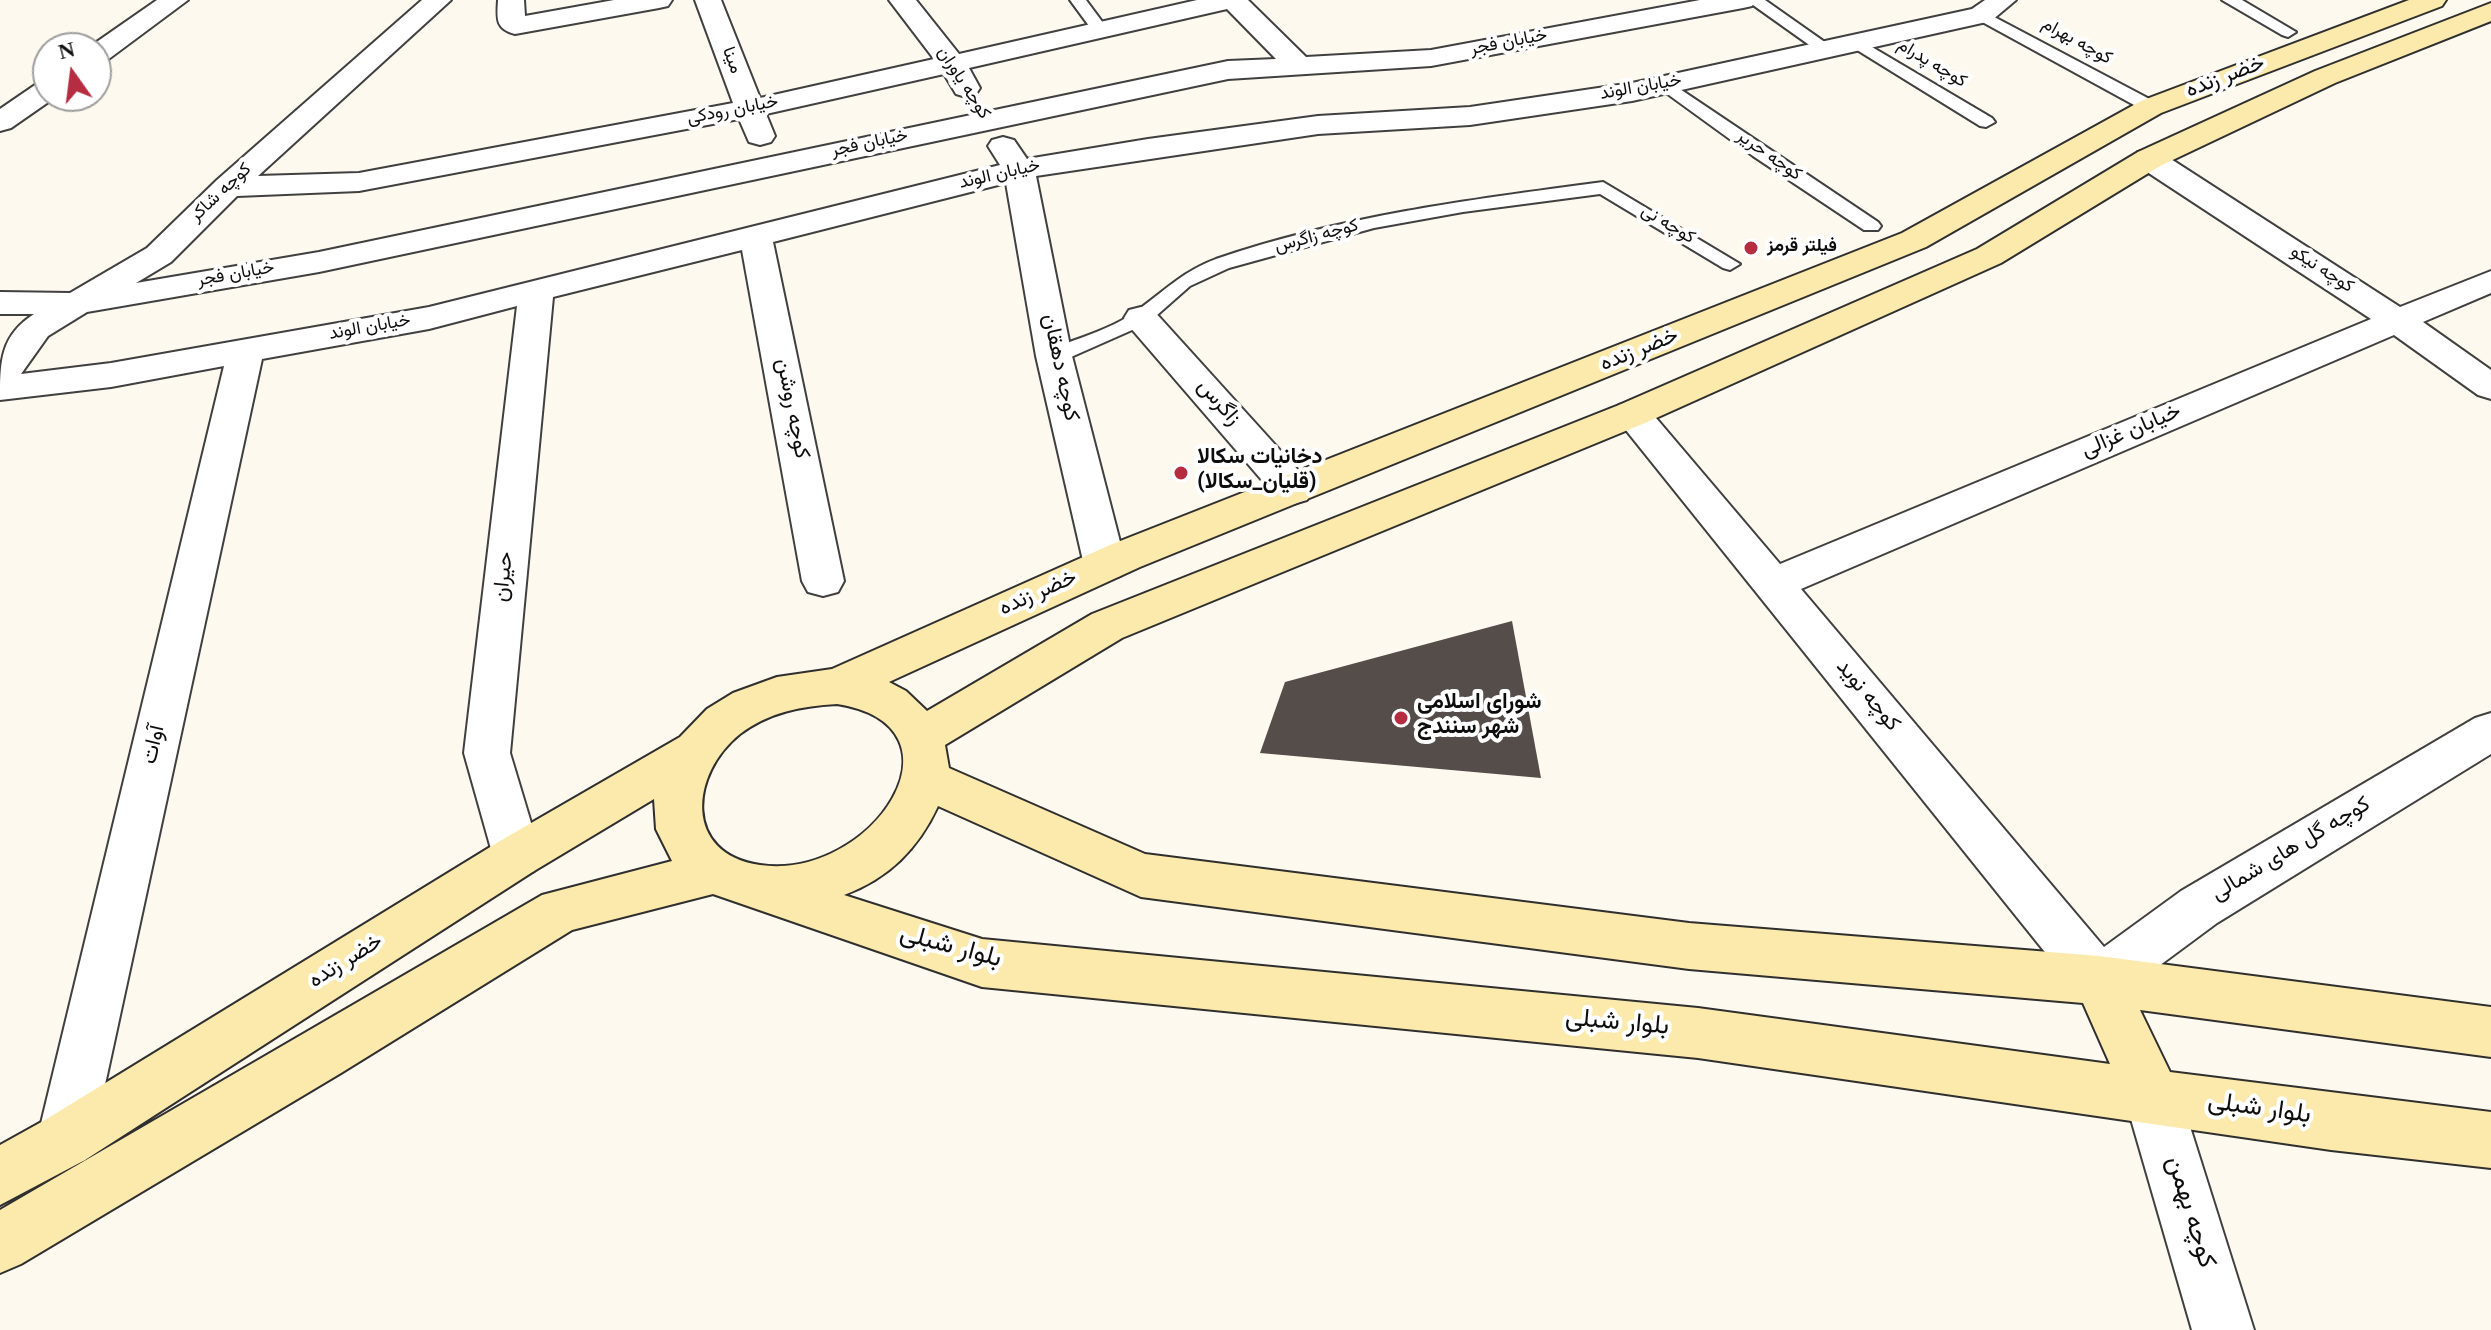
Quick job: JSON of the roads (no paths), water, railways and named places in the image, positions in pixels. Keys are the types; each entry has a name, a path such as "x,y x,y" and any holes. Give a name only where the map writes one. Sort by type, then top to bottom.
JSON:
{"street":[{"path":"112,44 175,0"},
{"name":"کوچه شاکر","path":"0,376 36,328 159,255 228,187 438,0"},
{"path":"511,0 511,24 515,26 659,0"},
{"name":"مینا","path":"708,0 747,109 774,165"},
{"name":"کوچه یاوران","path":"902,0 953,65 1019,170"},
{"path":"1233,0 1298,65"},
{"name":"خیابان رودکی","path":"228,187 359,182 747,109 1233,0"},
{"name":"خیابان فجر","path":"0,303 75,304 319,262 1228,70 1431,58 1743,0"},
{"name":"خضر زنده","path":"837,686 1105,565 1914,240 2151,107 2433,0"},
{"name":"خیابان الوند","path":"0,388 111,375 429,318 1019,170 1287,129 1470,116 1668,86 1992,7"},
{"name":"خضر زنده","path":"923,758 1107,626 1632,414 1989,256 2149,159 2325,77 2491,11"},
{"path":"0,122 32,100"},
{"name":"کوچه نیکو","path":"2149,159 2398,321 2491,387"},
{"name":"کوچه دهقان","path":"1019,170 1054,356 1105,565"},
{"name":"کوچه روشن","path":"756,237 823,581"},
{"name":"خیابان غزالی","path":"1773,584 2491,281"},
{"name":"حیران","path":"517,856 487,753 536,293"},
{"name":"زاگرس","path":"1141,318 1293,490"},
{"name":"آوات","path":"65,1140 246,351"},
{"name":"کوچه نوید","path":"1632,414 2099,980"},
{"path":"0,1243 322,1055 560,911 732,879 802,885 828,880 864,863 901,829 915,810 923,758 902,711 873,694 837,686 797,688 759,701 723,722 695,751 680,784 676,817 688,849 732,879"},
{"name":"کوچه گل های شمالی","path":"2099,980 2199,907 2491,731"},
{"name":"خضر زنده","path":"0,1176 65,1140 517,856 695,751"},
{"path":"923,758 1141,875 1689,946 2099,980 2491,1032"},
{"name":"بلوار شبلی","path":"732,879 982,963 1698,1033 2331,1122 2491,1140"},
{"path":"2099,980 2152,1095"},
{"name":"کوچه بهمن","path":"2152,1095 2223,1330"}],"lane":[{"path":"1078,0 1101,31"},
{"name":"کوچه پدرام","path":"1754,0 1986,122"},
{"path":"2230,0 2288,32"},
{"name":"کوچه بهرام","path":"1992,7 2151,107"},
{"name":"کوچه حریر","path":"1668,86 1759,152 1871,226"},
{"name":"کوچه زاگرس","path":"1054,356 1141,318 1183,282 1222,264 1372,223 1463,206 1603,188"},
{"name":"کوچه نی","path":"1603,188 1730,264"}],"place":[{"name":"فیلتر قرمز","path":"1751,248"},
{"name":"دخانیات سکالا (قلیان_سکالا)","path":"1181,473"},
{"name":"شورای اسلامی شهر سنندج","path":"1401,718"}]}
